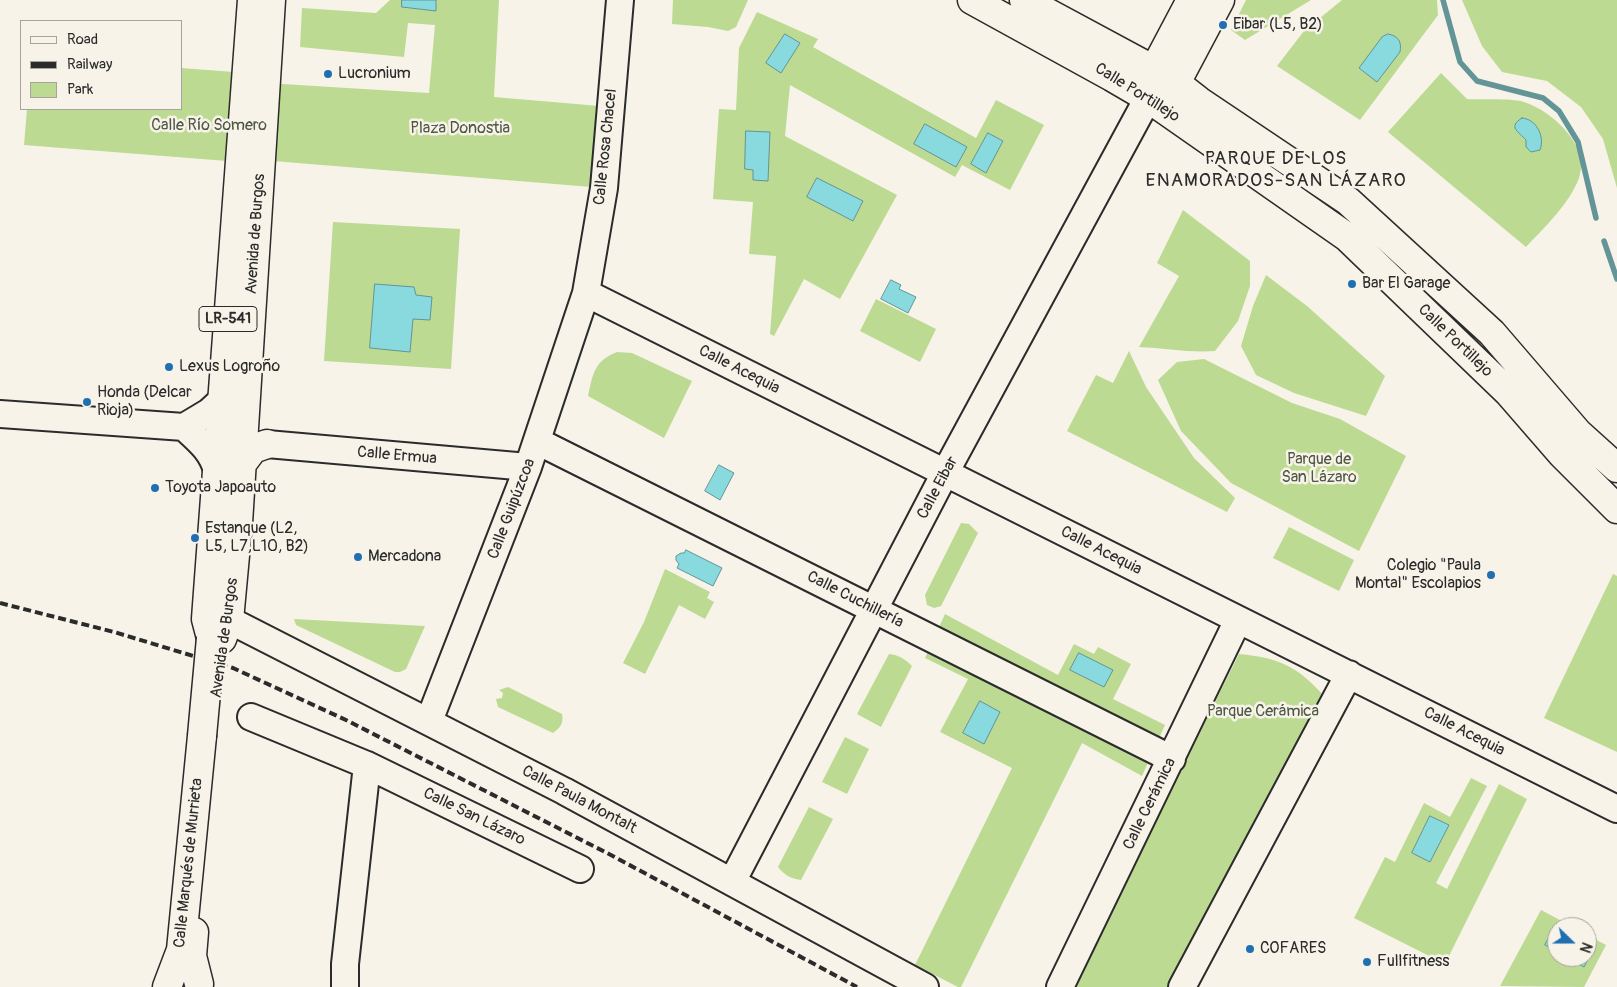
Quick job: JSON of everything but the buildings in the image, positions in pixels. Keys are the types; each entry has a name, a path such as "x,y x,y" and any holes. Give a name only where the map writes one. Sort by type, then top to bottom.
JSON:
{"main road":[{"name":"Avenida de Burgos","path":"229,468 222,400 252,0"},
{"name":"Avenida de Burgos","path":"207,736 221,632 206,619 229,468 244,420 271,0"},
{"name":"Calle Portillejo","path":"972,0 1112,76 1148,98 1347,237 1509,393 1562,454 1617,509"},
{"name":"Calle Portillejo","path":"1024,0 1165,77 1348,201 1492,333 1578,433 1617,468"},
{"path":"1165,77 1191,0"},
{"path":"1148,98 1220,0"},
{"path":"244,420 253,436 267,444"},
{"path":"229,468 253,449 267,444"},
{"name":"Calle Marqués de Murrieta","path":"202,986 192,956 207,736"},
{"name":"Calle Marqués de Murrieta","path":"167,987 181,950 207,736"},
{"path":"167,987 183,982 202,986"}],"street":[{"name":"Calle Rosa Chacel","path":"586,293 604,188 620,0"},
{"name":"Calle Eibar","path":"732,882 945,473 1148,98"},
{"name":"Calle Guipúzcoa","path":"429,722 528,467 586,293"},
{"name":"Calle Acequia","path":"586,293 1617,809"},
{"path":"0,414 184,427 209,412 222,400"},
{"path":"184,427 213,457 229,468"},
{"name":"Calle Cuchillería","path":"537,441 1172,759"},
{"name":"Calle Ermua","path":"267,444 528,467"},
{"name":"Calle Cerámica","path":"1060,987 1238,620"},
{"name":"Calle Paula Montalt","path":"221,632 429,722 564,791 925,987"},
{"path":"1182,987 1349,674"},
{"name":"Calle San Lázaro","path":"251,717 367,765 580,869"},
{"path":"345,987 367,765"}],"green space":[{"name":"Plaza Donostia","path":"390,0 499,0 494,97 611,107 604,188 261,160 266,83 429,93 435,25 408,23 404,57 300,47 302,8 376,13"},
{"path":"673,0 748,0 736,27 728,31 672,24"},
{"path":"1246,0 1311,0 1245,40 1231,30"},
{"path":"1342,0 1437,0 1438,15 1360,120 1277,66 1304,31"},
{"path":"1462,0 1617,0 1617,188 1603,139 1581,107 1547,81 1502,72 1482,46"},
{"path":"757,12 818,39 813,47 976,138 996,100 1044,125 1010,190 962,165 955,177 790,85 785,136 897,195 840,299 804,279 774,336 770,334 776,256 749,254 753,202 713,199 719,109 736,110 739,48"},
{"name":"Calle Río Somero","path":"182,68 247,73 240,162 24,145 27,110 182,110"},
{"path":"1441,73 1467,99 1512,100 1524,102 1535,107 1557,122 1574,142 1581,166 1575,187 1556,215 1526,247 1388,132"},
{"path":"1183,210 1250,261 1250,286 1238,321 1215,351 1139,347 1179,276 1157,263"},
{"path":"333,222 460,229 451,369 324,361"},
{"name":"Parque de San Lázaro","path":"1266,275 1307,306 1385,376 1366,416 1294,393 1256,375 1241,346 1253,306"},
{"path":"876,299 936,329 920,362 860,331"},
{"name":"Parque de San Lázaro","path":"1129,351 1146,387 1194,458 1235,498 1227,512 1067,431 1096,375 1113,383"},
{"path":"617,352 632,353 692,381 664,438 588,396 593,375 599,364"},
{"name":"Parque de San Lázaro","path":"1204,359 1292,403 1340,419 1406,456 1359,551 1231,483 1181,431 1158,380 1177,362"},
{"path":"961,523 969,524 978,533 941,606 934,608 927,605 925,595"},
{"path":"1289,527 1354,560 1339,591 1273,558"},
{"path":"665,569 710,592 707,598 714,602 705,619 679,605 645,674 623,663 644,622"},
{"path":"1613,574 1617,576 1617,752 1544,718"},
{"path":"945,614 1058,675 1074,644 1094,654 1098,647 1131,664 1113,699 1165,725 1142,776 1082,743 961,987 915,965 1012,768 940,732 968,679 925,658"},
{"path":"294,619 425,626 406,669 395,672 296,625"},
{"path":"889,654 902,658 912,666 881,727 857,714"},
{"name":"Parque Cerámica","path":"1239,654 1266,658 1287,665 1306,678 1325,697 1173,987 1073,987"},
{"path":"508,687 562,714 562,723 553,733 498,707 496,699 502,698 503,693 499,690"},
{"path":"845,737 869,749 847,794 822,782"},
{"path":"1471,778 1487,786 1436,883 1447,889 1499,784 1527,799 1445,964 1354,918 1385,857 1395,862 1424,803 1450,817"},
{"path":"809,807 833,819 801,880 788,876 778,867"},
{"path":"1541,910 1554,917 1547,917 1547,967 1594,967 1584,987 1500,986"},
{"path":"1597,940 1606,945 1597,962"}],"water":[{"path":"402,0 436,0 436,11 402,7"},
{"path":"785,34 800,43 781,73 766,63"},
{"path":"1388,34 1398,40 1400,52 1377,82 1359,68 1382,37"},
{"path":"1522,118 1536,125 1541,140 1540,150 1531,152 1526,147 1526,140 1515,127 1515,124"},
{"path":"925,124 967,147 956,167 914,144"},
{"path":"746,131 770,132 768,181 753,180 753,170 745,169"},
{"path":"988,133 1003,141 986,173 971,164"},
{"path":"817,178 863,201 853,221 807,197"},
{"path":"891,280 901,285 899,289 916,297 908,313 881,299"},
{"path":"375,284 414,287 416,295 432,297 430,320 413,319 410,352 370,348"},
{"path":"719,465 734,473 720,500 705,491"},
{"path":"686,550 722,568 713,586 677,568 679,564 676,556 684,553"},
{"path":"1079,653 1113,670 1104,687 1070,670"},
{"path":"980,701 1000,712 984,744 963,733"},
{"path":"1430,816 1449,825 1430,862 1412,853"}],"waterway":[{"path":"1443,0 1460,62 1477,81 1543,98 1559,111 1578,142 1596,218"},
{"path":"1604,241 1617,279"}],"railway":[{"path":"0,603 114,632 233,668 346,720 609,854 857,987"}],"place":[{"name":"Eibar (L5, B2)","path":"1223,25"},
{"name":"Lucronium","path":"328,74"},
{"name":"Bar El Garage","path":"1352,284"},
{"name":"Lexus Logroño","path":"169,367"},
{"name":"Honda (Delcar Rioja)","path":"87,402"},
{"name":"Toyota Japoauto","path":"155,488"},
{"name":"Estanque (L2, L5, L7,L10, B2)","path":"195,538"},
{"name":"Mercadona","path":"358,557"},
{"name":"Colegio \"Paula Montal\" Escolapios","path":"1491,575"},
{"name":"COFARES","path":"1250,949"},
{"name":"Fullfitness","path":"1367,962"}],"district":[{"name":"PARQUE DE LOS ENAMORADOS-SAN LÁZARO","path":"1276,170"}]}
